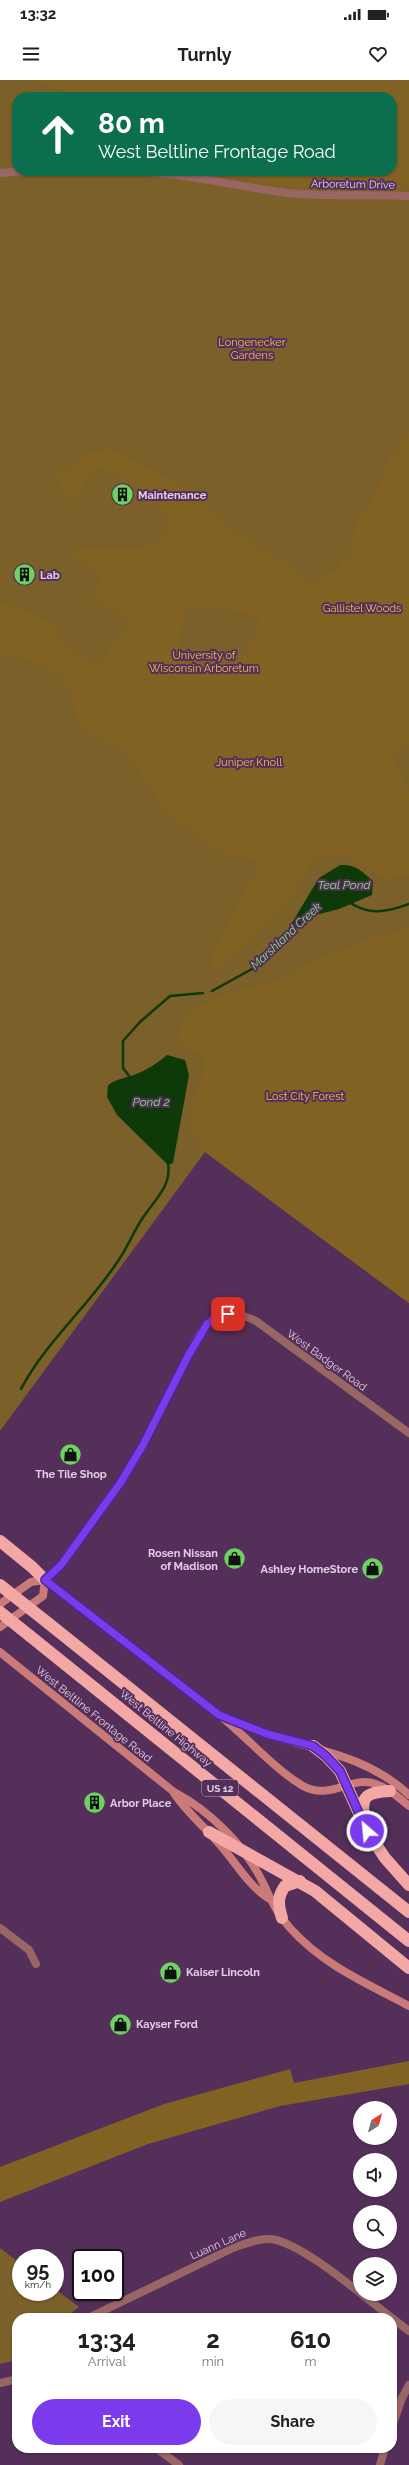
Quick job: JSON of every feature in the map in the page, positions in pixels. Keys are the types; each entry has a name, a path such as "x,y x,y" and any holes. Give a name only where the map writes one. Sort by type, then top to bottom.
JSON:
{"highway":[{"path":"0,1541 32,1567 45,1580"},
{"name":"West Beltline Highway","path":"0,1585 409,1912"},
{"name":"West Beltline Highway","path":"0,1612 409,1941"},
{"path":"313,1746 340,1771 345,1786 367,1831 385,1858 409,1884"},
{"path":"367,1831 363,1802 366,1796 373,1792 390,1790"},
{"path":"208,1832 300,1881 331,1902 409,1968"},
{"path":"282,1918 278,1906 280,1894 285,1886 300,1881"}],"street":[{"path":"0,173 12,172"},
{"name":"Arboretum Drive","path":"180,176 209,179 263,189 311,195 409,196"},
{"name":"West Badger Road","path":"45,1580 61,1565 121,1482 143,1445 188,1356 207,1324 215,1318 228,1314 244,1315 256,1321 409,1433"},
{"path":"0,1627 43,1596 45,1580"},
{"path":"0,1604 31,1582 45,1580 219,1715 248,1742 302,1785 322,1792 361,1783 375,1784 390,1790 409,1806"},
{"name":"West Beltline Frontage Road","path":"0,1652 174,1792 188,1799 204,1812 242,1851 266,1888 268,1898"},
{"path":"219,1715 267,1734 313,1746 365,1765 385,1776 409,1795"},
{"name":"West Beltline Frontage Road","path":"174,1792 182,1806 208,1832 259,1892 268,1898 298,1937 329,1962 350,1976 409,2006"},
{"path":"0,1928 29,1950 36,1964"},
{"name":"Luann Lane","path":"98,2313 233,2248 251,2241 266,2239 282,2241 295,2246 385,2313"},
{"name":"Luann Lane","path":"397,2322 409,2331"},
{"path":"0,2383 12,2380"},
{"path":"397,2412 402,2398 409,2385"},
{"path":"163,2453 179,2465"},
{"path":"380,2465 384,2453"}],"green space":[{"name":"University of Wisconsin Arboretum","path":"0,80 409,80 409,1303 205,1152 0,1431"},
{"path":"21,80 409,80 409,188 321,191 220,176 397,176 397,92 68,92 35,82"},
{"path":"409,433 409,745 394,759 409,793 409,875 386,879 339,853 314,857 285,908 209,977 212,955 235,907 262,862 220,854 164,810 126,752 119,747 101,741 75,721 74,703 69,689 63,679 43,666 0,653 0,603 9,604 25,610 56,626 64,628 56,638 96,667 129,623 89,594 101,578 71,555 80,547 136,549 160,541 171,523 147,497 128,481 118,475 97,468 69,504 55,475 88,454 112,449 174,482 197,498 228,526 262,550 290,565 311,584 335,570 351,550 356,523 375,494 387,462","holes":["186,607 219,607 259,617 253,639 234,673 176,657"]},
{"name":"Lost City Forest","path":"409,929 409,1303 205,1152 192,1133 190,1109 202,1079 203,1057 176,1042 181,1027 189,1014 207,1001 225,994 276,981 314,961 348,947 387,934"},
{"path":"409,2061 409,2084 280,2106 148,2144 0,2202 0,2167 164,2104 290,2069 294,2083"},
{"path":"0,2248 12,2257 12,2301 64,2301 64,2296 79,2307 71,2313 12,2313 12,2361 0,2364"}],"water":[{"name":"Teal Pond","path":"340,865 354,867 362,871 373,881 372,895 339,909 316,915 295,929 290,926 319,878"},
{"name":"Pond 2","path":"167,1055 185,1060 189,1075 173,1163 168,1165 117,1115 107,1097 108,1085 143,1071"}],"waterway":[{"name":"Marshland Creek","path":"349,902 371,911 386,911 409,904"},
{"name":"Marshland Creek","path":"212,991 252,969 269,950 296,927"},
{"path":"130,1077 123,1068 123,1041 140,1022 170,996 203,993"},
{"path":"21,1389 43,1354 96,1291 126,1249 139,1224 165,1186 169,1172 168,1163"}],"place":[{"name":"Maintenance","path":"122,495"},
{"name":"Lab","path":"24,575"},
{"name":"The Tile Shop","path":"71,1454"},
{"name":"Rosen Nissan of Madison","path":"234,1559"},
{"name":"Ashley HomeStore","path":"373,1569"},
{"name":"Arbor Place","path":"94,1803"},
{"name":"Kaiser Lincoln","path":"170,1972"},
{"name":"Kayser Ford","path":"120,2024"}],"route":[{"path":"228,1314 215,1318 207,1324 200,1334 143,1445 121,1482 61,1565 45,1580 219,1715 267,1734 313,1746 326,1756 340,1771 354,1806 367,1831"}],"park label":[{"name":"Longenecker Gardens","path":"252,348"},
{"name":"Gallistel Woods","path":"362,608"},
{"name":"Juniper Knoll","path":"249,762"}]}
